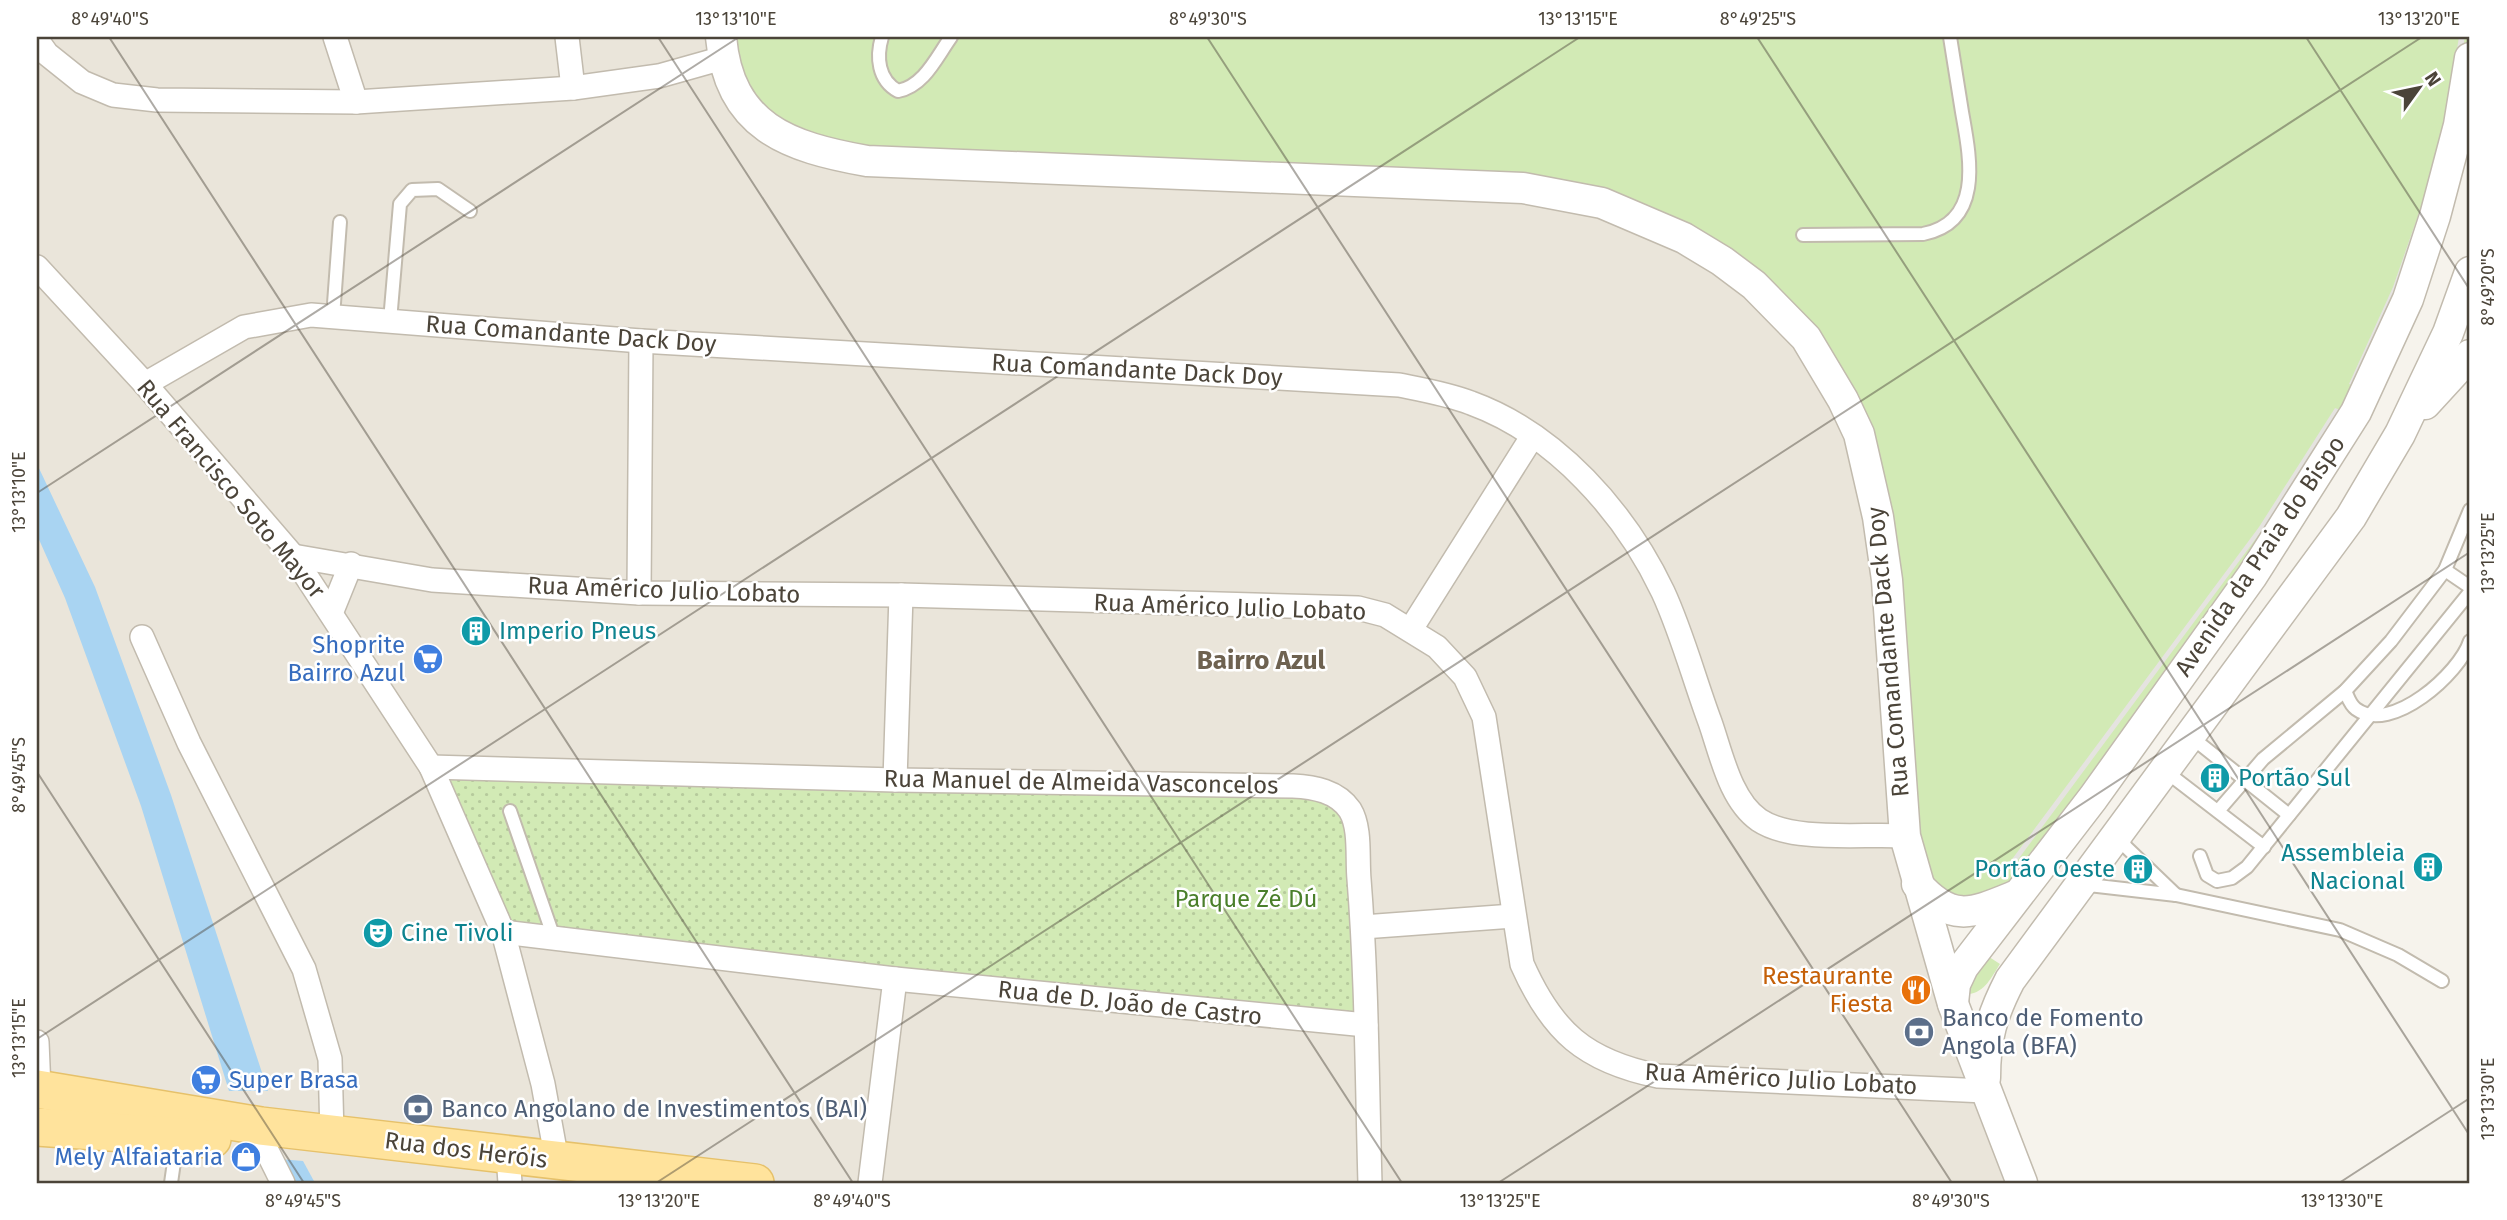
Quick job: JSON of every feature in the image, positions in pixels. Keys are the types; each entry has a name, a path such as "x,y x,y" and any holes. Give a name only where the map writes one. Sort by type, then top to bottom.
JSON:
{"main road":[{"name":"Rua dos Heróis","path":"38,1096 112,1116 261,1133"},
{"name":"Rua dos Heróis","path":"38,1096 509,1176 633,1183"},
{"name":"Rua dos Heróis","path":"37,1128 178,1137 261,1133 332,1135 755,1183"}],"street":[{"path":"335,37 356,102"},
{"path":"567,37 573,88"},
{"path":"37,40 47,54 82,82 113,95 157,100 356,102 573,88 659,76 722,47"},
{"name":"Rua Comandante Dack Doy","path":"722,47 739,99 762,126 791,142 841,156 867,161 1523,188 1602,203 1684,238 1754,285 1806,338 1859,434 1878,517 1886,580 1905,835 1953,1004 2022,1183"},
{"name":"Avenida da Praia do Bispo","path":"1953,1004 1955,984 1963,967 2093,798 2252,576 2356,412 2408,299 2432,225 2459,125 2470,58"},
{"name":"Rua Francisco Soto Mayor","path":"37,267 145,384 293,556 332,611 430,767 503,932 543,1084 557,1161"},
{"name":"Avenida da Praia do Bispo","path":"1985,1091 1985,1052 1992,1015 2030,948 2351,517 2400,434 2448,333 2470,272"},
{"name":"Rua Comandante Dack Doy","path":"145,384 244,327 287,317 333,317 641,341 1399,386 1472,403 1502,416 1561,456 1587,481 1627,529 1664,595 1726,767 1747,808 1758,820 1776,828 1802,834 1905,835"},
{"path":"639,593 641,341"},
{"path":"2400,434 2470,355"},
{"path":"1411,629 1532,437"},
{"name":"Rua Américo Julio Lobato","path":"293,556 450,581 639,593 901,596 1358,608 1385,615 1437,647 1465,677 1484,717 1522,964 1536,996 1561,1029 1588,1052 1620,1068 1658,1076 1985,1091"},
{"path":"332,611 351,564"},
{"path":"895,780 901,596"},
{"path":"142,637 189,743 304,969 330,1059 332,1135"},
{"name":"Rua Manuel de Almeida Vasconcelos","path":"430,767 1316,788 1340,800 1354,821 1363,927 1370,1183"},
{"path":"1917,884 1939,905 1956,913 1982,910 2019,895"},
{"path":"1363,927 1513,916"},
{"path":"1997,922 1999,935 2006,944 2016,949 2030,948"},
{"name":"Rua de D. João de Castro","path":"503,932 895,979 1366,1025"},
{"path":"870,1183 895,979"},
{"path":"37,1042 38,1096"},
{"path":"261,1133 284,1183"}],"lane":[{"path":"882,37 879,47 880,69 888,86 898,91 911,89 925,76 950,37"},
{"path":"1803,235 1923,234 1939,231 1952,221 1961,207 1971,173 1950,37"},
{"path":"390,321 400,204 412,190 438,189 470,212"},
{"path":"333,317 340,222"},
{"path":"2218,811 2244,780 2286,738 2345,691 2391,641 2445,570 2470,510"},
{"path":"2200,856 2202,867 2217,881 2241,873 2264,847 2470,589 2445,570"},
{"path":"2345,691 2357,710 2370,715 2395,711 2422,697 2457,667 2470,640"},
{"path":"2191,733 2244,780 2290,815"},
{"path":"2159,777 2173,777 2264,847"},
{"path":"510,811 554,939"},
{"path":"2118,833 2126,847 2176,895"},
{"path":"2080,884 2176,895 2340,930 2398,955 2442,981"},
{"path":"170,1183 178,1137"}],"shaded area":[{"path":"37,37 721,37 1602,203 1784,314 1859,434 1905,836 2022,1183 762,1183 37,1090"},
{"path":"2459,37 2465,37 2447,133 2397,289 2354,386 2349,384 2393,287 2429,184 2443,132"},
{"path":"2335,408 2340,410 2263,529 2011,869 2007,866 2259,527"},
{"path":"37,1127 283,1143 639,1183 37,1183"}],"green space":[{"path":"721,37 2470,37 2470,58 2384,357 2093,798 1988,907 1917,884 1860,439 1784,314 1602,203 867,161 762,126"},
{"name":"Parque Zé Dú","path":"431,767 1293,786 1349,809 1366,1025 503,932"},
{"path":"1983,953 2000,964 1991,979 1979,991 1968,994 1968,976"}],"water":[{"path":"37,464 95,587 171,795 268,1091 229,1091 141,806 65,598 37,535"},
{"path":"279,1159 303,1161 315,1183 292,1183"}],"place":[{"name":"Imperio Pneus","path":"476,631"},
{"name":"Shoprite Bairro Azul","path":"428,659"},
{"name":"Portão Sul","path":"2215,778"},
{"name":"Assembleia Nacional","path":"2428,867"},
{"name":"Portão Oeste","path":"2138,869"},
{"name":"Cine Tivoli","path":"378,933"},
{"name":"Restaurante Fiesta","path":"1916,990"},
{"name":"Banco de Fomento Angola (BFA)","path":"1919,1032"},
{"name":"Super Brasa","path":"206,1080"},
{"name":"Banco Angolano de Investimentos (BAI)","path":"418,1109"},
{"name":"Mely Alfaiataria","path":"246,1157"}],"district":[{"name":"Bairro Azul","path":"1261,660"}]}
